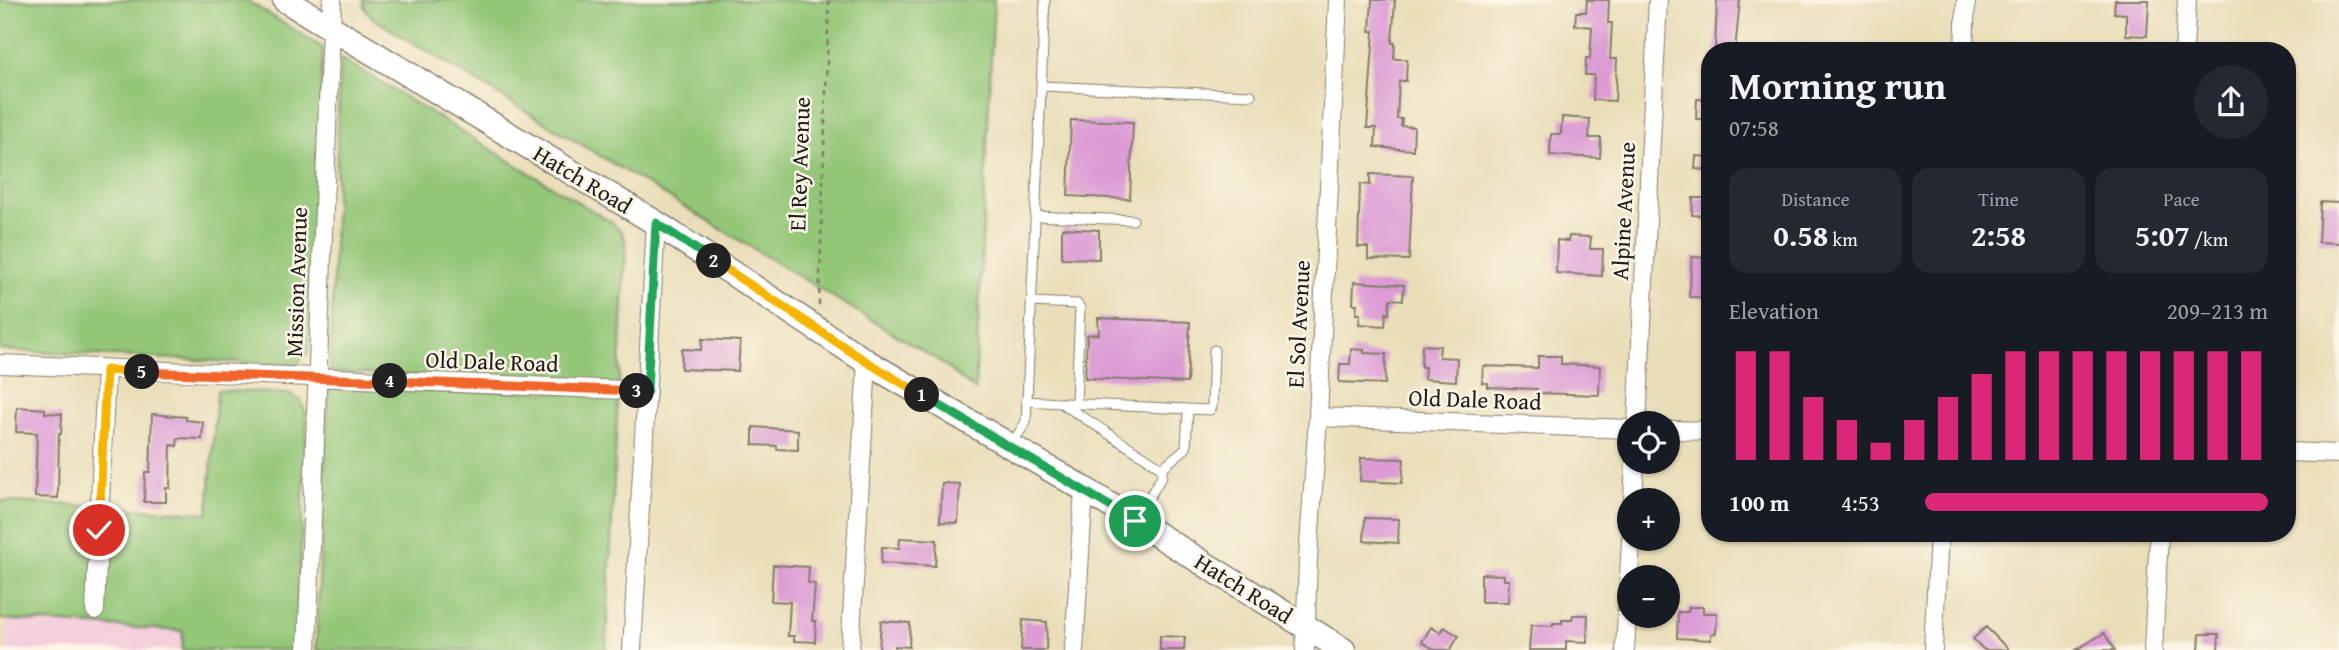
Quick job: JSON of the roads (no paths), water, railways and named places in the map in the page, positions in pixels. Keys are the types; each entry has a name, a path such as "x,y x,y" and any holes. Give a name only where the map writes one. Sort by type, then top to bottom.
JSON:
{"street":[{"name":"Hatch Road","path":"285,0 656,223 867,362 1084,489 1306,639 1343,650"},
{"name":"Mission Avenue","path":"307,650 332,0"},
{"name":"El Sol Avenue","path":"1306,639 1338,0"},
{"name":"Alpine Avenue","path":"1638,411 1658,0"},
{"path":"1964,42 1966,0"},
{"path":"2185,42 2187,0"},
{"path":"632,650 656,223"},
{"path":"850,650 867,362"},
{"name":"Old Dale Road","path":"0,364 647,391"},
{"path":"95,610 106,370"},
{"name":"Old Dale Road","path":"1318,417 1617,429"},
{"path":"1680,430 1701,431"},
{"path":"2296,452 2339,454"},
{"path":"1074,650 1084,489"},
{"path":"1933,650 1939,542"},
{"path":"2153,650 2159,542"},
{"path":"1625,650 1630,551"}],"lane":[{"path":"1010,446 1026,422 1045,0"},
{"path":"1041,86 1251,95"},
{"path":"1035,216 1133,220"},
{"path":"1031,302 1077,304 1080,309 1076,403"},
{"path":"1026,401 1210,410 1214,350"},
{"path":"1061,403 1161,468 1163,477 1135,521"},
{"path":"1161,468 1186,448 1188,409"}]}
